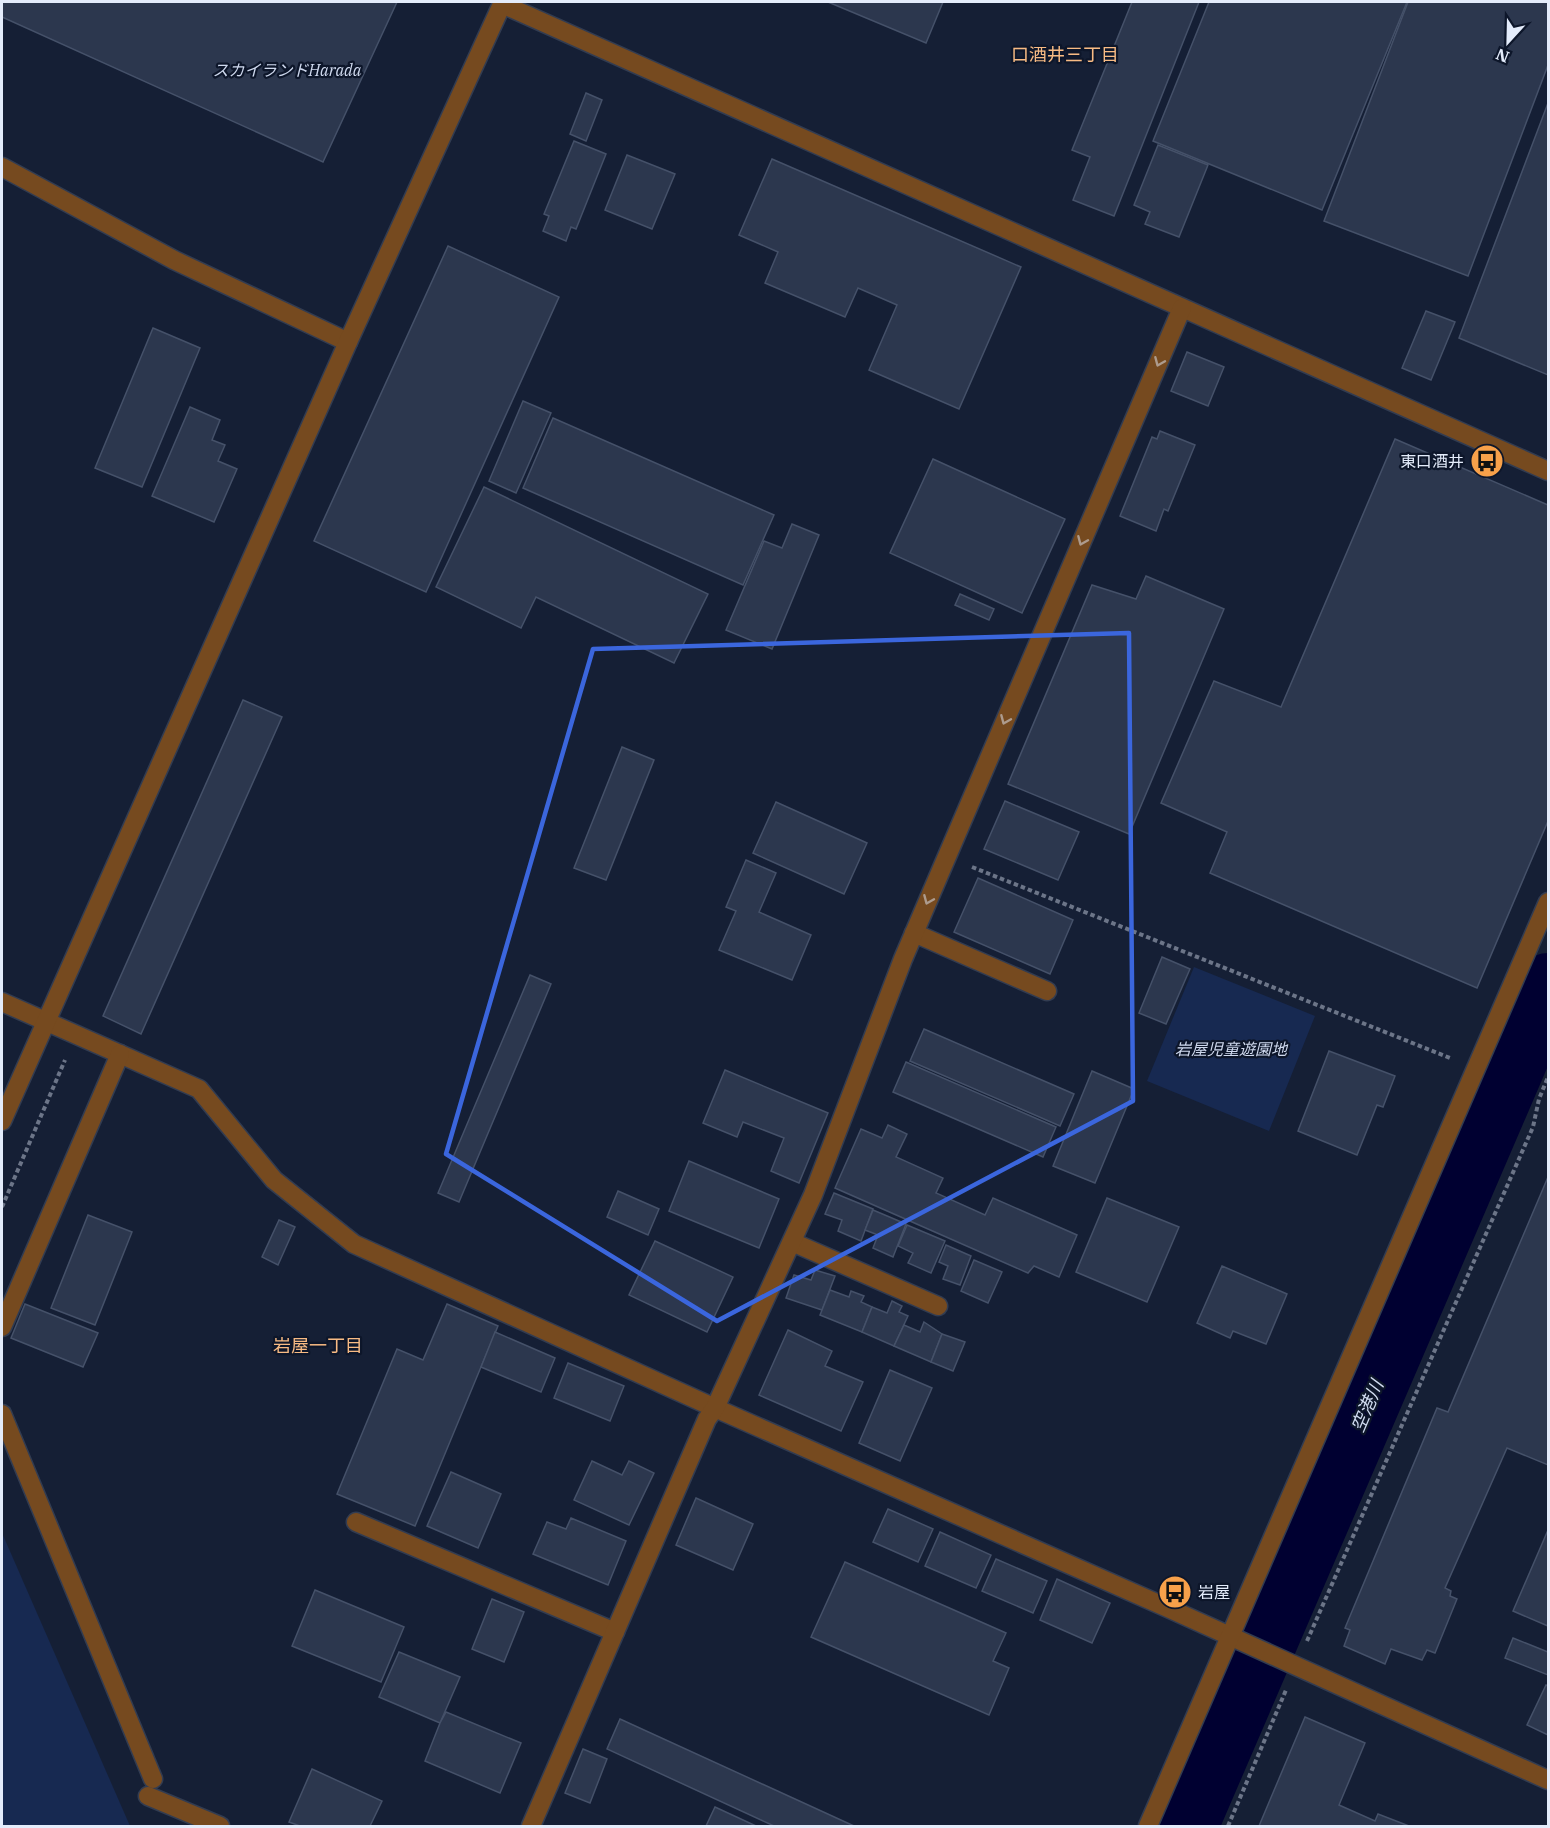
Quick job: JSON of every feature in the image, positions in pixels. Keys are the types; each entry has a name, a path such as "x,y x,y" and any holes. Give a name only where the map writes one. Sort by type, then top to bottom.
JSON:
{"street":[{"path":"2,1121 348,342 503,3 1548,471"},
{"path":"2,167 174,260 348,342"},
{"path":"531,1827 707,1419 715,1408 813,1195 914,933 1182,308"},
{"path":"1148,1827 1237,1640 1476,1068 1548,902"},
{"path":"914,933 1047,991"},
{"path":"2,1002 200,1089 274,1180 354,1244 1548,1780"},
{"path":"2,1327 120,1054"},
{"path":"792,1242 938,1306"},
{"path":"2,1414 150,1788 220,1827"},
{"path":"356,1522 615,1632"}],"path":[{"path":"946,857 1476,1068"},
{"path":"2,1207 76,1035"},
{"path":"1228,1827 1293,1666 1533,1127 1539,1099 1548,1077"}],"highlighted area":[{"path":"1129,633 1133,1101 717,1321 446,1154 593,649"}],"green space":[{"name":"岩屋児童遊園地","path":"1194,967 1315,1016 1269,1131 1147,1081"},
{"path":"2,1533 130,1826 2,1826"}],"building":[{"name":"スカイランドHarada","path":"2,2 397,2 323,162 2,17"},
{"path":"828,2 943,2 926,43"},
{"path":"1132,2 1199,2 1114,216 1073,200 1090,157 1072,150"},
{"path":"1209,2 1407,2 1322,210 1153,141"},
{"path":"1408,2 1548,2 1548,65 1468,276 1324,221"},
{"path":"586,93 602,100 586,141 570,134"},
{"path":"1548,103 1548,375 1459,338"},
{"path":"574,141 606,154 576,229 571,227 566,241 543,231 549,216 544,214"},
{"path":"1158,145 1208,165 1179,237 1145,224 1150,212 1134,205"},
{"path":"627,155 675,174 652,229 605,210"},
{"path":"772,159 1021,267 959,409 869,370 897,305 858,288 845,317 765,283 778,252 739,235"},
{"path":"448,246 559,297 426,592 314,541"},
{"path":"1426,311 1455,322 1431,380 1402,368"},
{"path":"153,328 200,348 142,487 95,468"},
{"path":"1187,352 1224,367 1208,406 1171,391"},
{"path":"523,401 551,413 516,493 489,481"},
{"path":"190,407 220,420 212,440 225,445 218,461 237,469 214,522 152,496"},
{"path":"553,418 774,515 743,585 523,488"},
{"path":"1160,431 1195,445 1168,511 1164,509 1156,531 1120,516 1152,437 1157,439"},
{"path":"1395,439 1548,505 1548,821 1477,988 1210,873 1227,832 1161,803 1214,681 1281,707"},
{"path":"933,459 1065,519 1022,613 890,553"},
{"path":"484,487 708,594 674,663 536,597 521,628 436,587"},
{"path":"792,524 819,535 772,649 726,630 764,541 782,548"},
{"path":"1146,576 1224,609 1129,834 1008,784 1092,585 1136,599"},
{"path":"960,594 994,609 989,620 955,605"},
{"path":"243,700 282,717 141,1034 103,1016"},
{"path":"622,747 654,760 606,880 574,868"},
{"path":"1005,801 1079,832 1058,880 984,849"},
{"path":"776,802 867,843 844,894 753,853"},
{"path":"746,860 776,873 759,912 811,935 792,980 719,950 736,911 726,907"},
{"path":"978,878 1073,920 1050,974 954,932"},
{"path":"1162,957 1190,969 1166,1024 1139,1013"},
{"path":"530,975 551,984 459,1202 438,1193"},
{"path":"924,1029 1074,1094 1060,1126 910,1061"},
{"path":"1329,1051 1395,1076 1383,1107 1377,1105 1357,1155 1298,1131"},
{"path":"906,1062 1056,1127 1043,1157 893,1092"},
{"path":"725,1070 828,1113 799,1183 771,1171 784,1138 743,1122 737,1137 703,1123"},
{"path":"1092,1071 1134,1089 1095,1183 1053,1166"},
{"path":"888,1125 907,1134 896,1157 943,1178 936,1193 985,1215 993,1198 1077,1235 1059,1277 1034,1266 1028,1273 835,1188 861,1129 882,1138"},
{"path":"689,1161 779,1199 759,1248 669,1211"},
{"path":"1548,1177 1548,1465 1507,1448 1445,1588 1451,1591 1450,1596 1457,1599 1435,1653 1427,1650 1422,1660 1391,1649 1385,1664 1344,1646 1350,1630 1345,1628 1437,1408 1448,1412"},
{"path":"618,1191 659,1209 648,1235 607,1217"},
{"path":"834,1193 873,1209 861,1241 838,1231 842,1220 825,1214"},
{"path":"1107,1198 1179,1227 1147,1302 1076,1272"},
{"path":"873,1210 906,1224 893,1257 873,1248 878,1235 865,1230"},
{"path":"88,1215 132,1232 95,1325 51,1308"},
{"path":"279,1220 295,1227 278,1265 262,1257"},
{"path":"907,1225 945,1241 931,1273 908,1263 913,1253 898,1246"},
{"path":"655,1241 733,1277 707,1332 629,1295"},
{"path":"946,1245 971,1256 960,1285 943,1279 948,1266 939,1262"},
{"path":"974,1260 1002,1272 988,1303 961,1291"},
{"path":"1222,1266 1287,1294 1266,1344 1233,1331 1230,1338 1197,1323"},
{"path":"815,1270 835,1276 822,1310 786,1298 794,1275 811,1280"},
{"path":"830,1290 849,1297 851,1291 864,1296 861,1302 872,1307 862,1332 820,1315"},
{"path":"892,1301 902,1306 899,1312 908,1316 894,1346 862,1332 872,1307 887,1313"},
{"path":"25,1304 98,1333 83,1367 11,1338"},
{"path":"447,1304 498,1326 415,1526 337,1494 397,1349 423,1360"},
{"path":"924,1322 942,1334 931,1362 894,1346 904,1325 920,1332"},
{"path":"788,1330 832,1351 825,1366 863,1382 841,1431 759,1395"},
{"path":"495,1332 555,1358 541,1392 481,1367"},
{"path":"942,1334 965,1342 953,1371 931,1362"},
{"path":"568,1363 624,1386 610,1421 554,1398"},
{"path":"890,1370 932,1388 900,1461 859,1443"},
{"path":"592,1461 622,1475 629,1461 654,1473 629,1525 574,1500"},
{"path":"451,1472 501,1494 478,1548 427,1526"},
{"path":"696,1498 753,1524 733,1570 676,1545"},
{"path":"888,1509 933,1529 918,1562 873,1542"},
{"path":"571,1518 626,1541 608,1585 533,1554 547,1522 566,1529"},
{"path":"1548,1530 1548,1626 1513,1611"},
{"path":"940,1532 991,1555 976,1588 925,1566"},
{"path":"996,1559 1047,1581 1033,1613 982,1591"},
{"path":"845,1562 1006,1633 993,1661 1009,1668 989,1715 811,1637"},
{"path":"1057,1579 1110,1603 1092,1643 1040,1620"},
{"path":"315,1590 404,1627 381,1682 292,1646"},
{"path":"492,1599 524,1612 504,1662 472,1649"},
{"path":"1513,1638 1548,1652 1548,1675 1505,1658"},
{"path":"399,1652 460,1677 440,1723 379,1697"},
{"path":"1546,1685 1548,1686 1548,1735 1527,1725"},
{"path":"446,1712 521,1743 500,1793 425,1761"},
{"path":"1305,1717 1365,1743 1339,1805 1375,1821 1378,1814 1409,1826 1259,1826"},
{"path":"620,1719 854,1826 774,1826 607,1749"},
{"path":"583,1749 607,1759 590,1803 565,1793"},
{"path":"312,1769 382,1801 370,1826 300,1826 289,1822"},
{"path":"715,1807 756,1826 706,1826"}],"waterway":[{"name":"空港川","path":"1186,1826 1548,985"}],"place":[{"name":"東口酒井","path":"1487,461"},
{"name":"岩屋","path":"1175,1592"}],"district":[{"name":"口酒井三丁目","path":"1065,54"},
{"name":"岩屋一丁目","path":"318,1345"}]}
